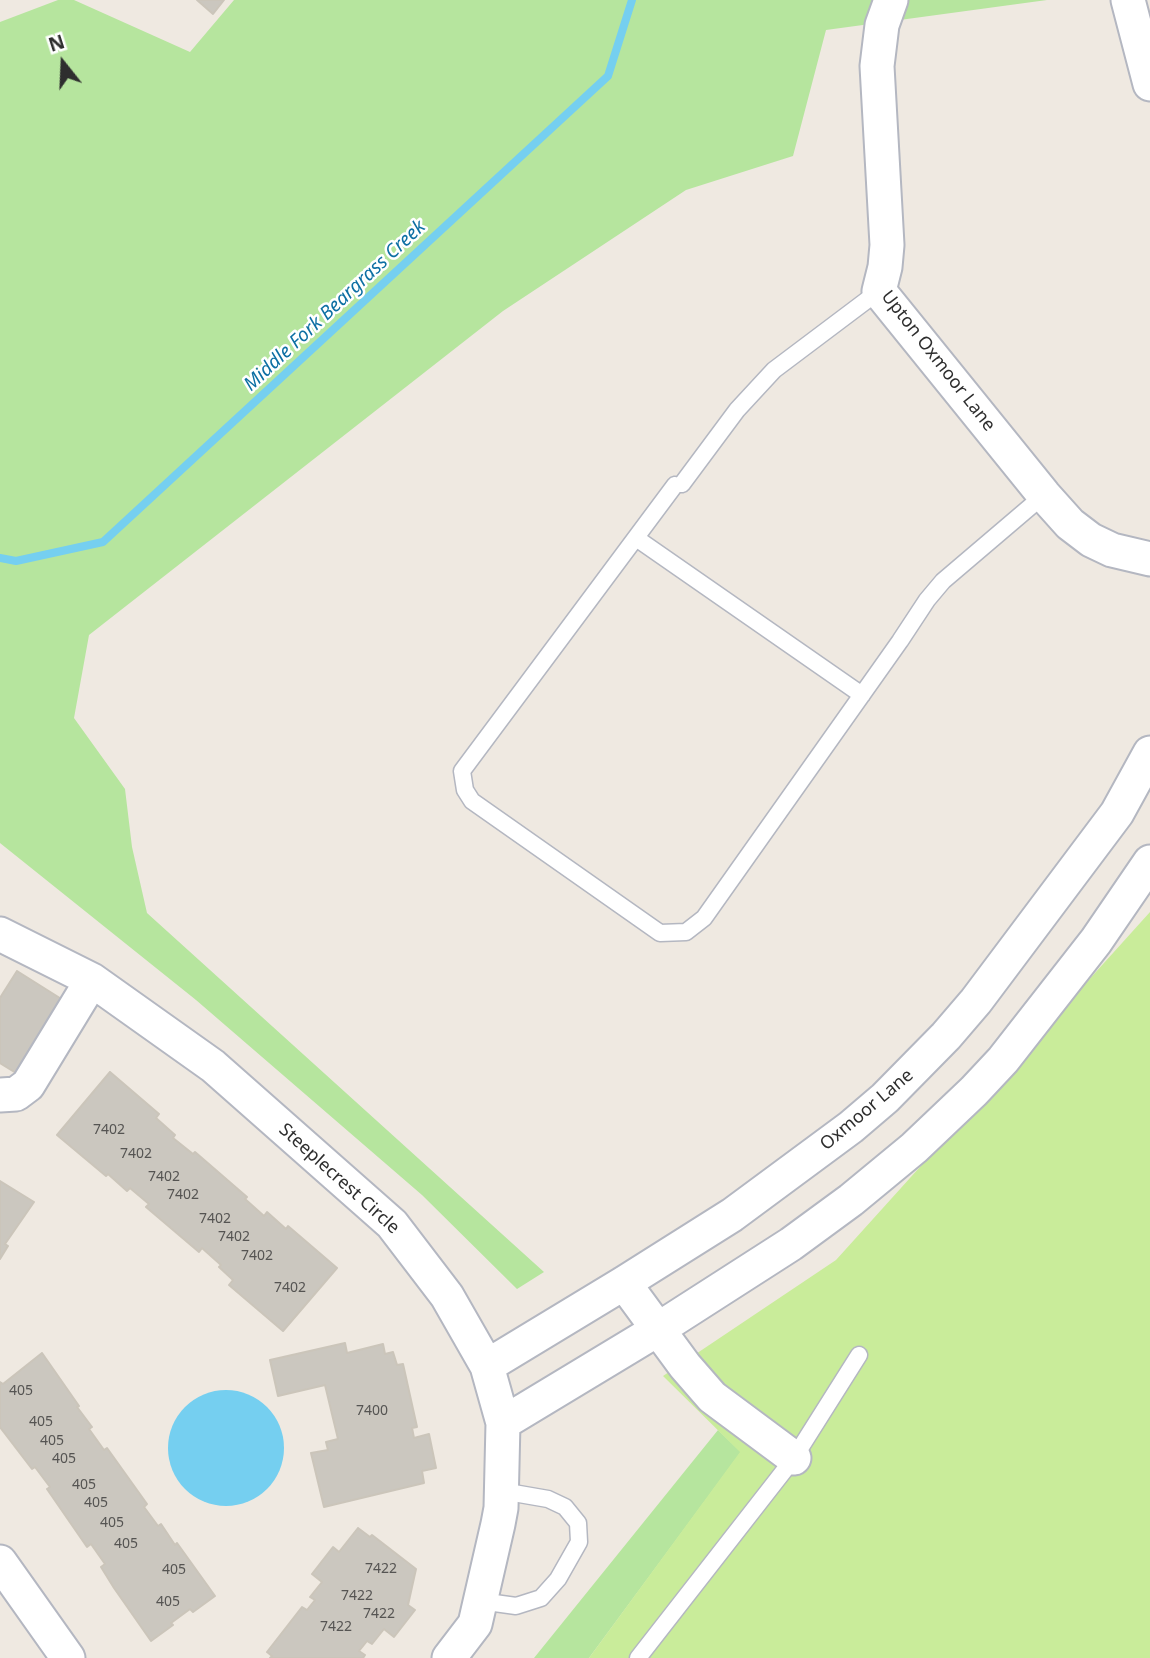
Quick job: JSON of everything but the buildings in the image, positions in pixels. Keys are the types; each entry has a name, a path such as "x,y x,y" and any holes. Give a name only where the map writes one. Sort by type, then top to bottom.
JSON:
{"street":[{"name":"Upton Oxmoor Lane","path":"891,0 882,25 877,66 887,245 879,291 1070,524 1091,540 1112,550 1150,559"},
{"path":"1128,0 1150,84"},
{"name":"Oxmoor Lane","path":"487,1366 732,1215 852,1127 916,1069 976,1001 1098,840 1122,805 1150,753"},
{"path":"503,1423 657,1330 811,1230 883,1175 944,1121 1003,1060 1096,940 1150,862"},
{"name":"Steeplecrest Circle","path":"4,944 92,980 214,1066 392,1224 447,1296 487,1366 503,1423 501,1508 475,1624 449,1658"},
{"path":"0,1095 16,1094 28,1085 92,980"},
{"path":"624,1283 696,1381 712,1397 794,1458"},
{"path":"0,1562 68,1658"}],"lane":[{"path":"879,291 774,370 737,410 636,538 462,771 465,790 471,801 660,933 686,932 704,918 927,600 943,581 1044,495"},
{"path":"636,538 862,695"},
{"path":"638,1658 794,1458 859,1355"},
{"path":"480,1601 516,1605 541,1598 558,1579 579,1542 578,1523 565,1507 548,1499 502,1491"}],"green space":[{"path":"58,0 74,0 190,52 234,0 1047,0 826,30 793,156 686,190 503,311 89,635 74,718 125,789 132,847 147,913 544,1272 517,1289 422,1195 196,1000 0,843 0,22"},
{"path":"1150,912 1150,1658 589,1658 740,1452 663,1376 836,1260"},
{"path":"718,1430 741,1452 589,1658 534,1658"}],"water":[{"path":"226,1390 248,1394 267,1407 280,1426 284,1448 280,1470 267,1489 248,1502 226,1506 204,1502 185,1489 172,1470 168,1448 172,1426 185,1407 204,1394"}],"waterway":[{"name":"Middle Fork Beargrass Creek","path":"0,558 16,561 103,542 608,76 632,0"}]}
